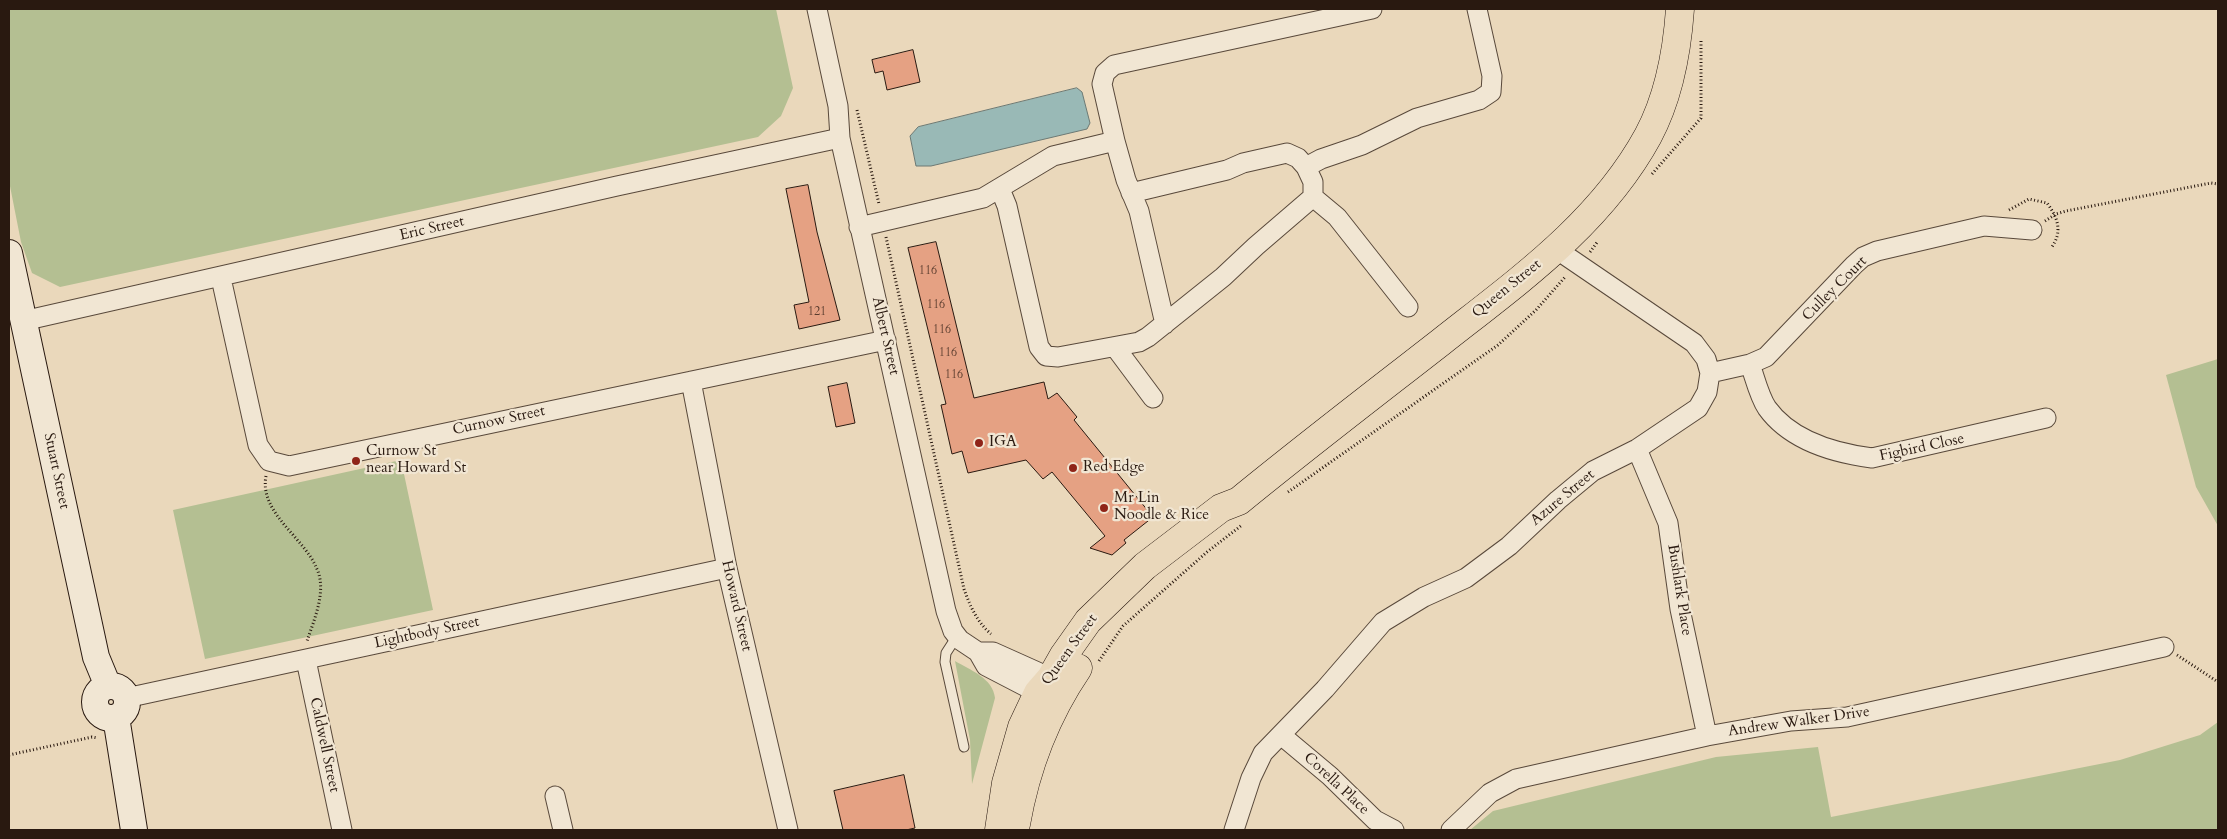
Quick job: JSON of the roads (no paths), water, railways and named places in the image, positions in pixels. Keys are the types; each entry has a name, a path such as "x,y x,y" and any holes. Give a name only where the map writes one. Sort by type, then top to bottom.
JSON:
{"main road":[{"name":"Queen Street","path":"1000,830 1006,783 1013,753 1022,727 1050,688 1102,629 1149,583 1228,518 1241,512 1576,257 1610,192 1648,135 1666,94 1677,52 1680,9"},
{"name":"Queen Street","path":"1015,830 1032,759 1045,726 1050,688"}],"street":[{"name":"Albert Street","path":"817,9 838,106 840,138 859,227 946,611 957,636 978,652 986,666 1050,688"},
{"path":"1165,324 1139,211 1131,193 1102,84 1105,72 1114,65 1372,9"},
{"path":"1306,167 1362,144 1417,118 1479,100 1491,92 1492,76 1477,9"},
{"name":"Eric Street","path":"23,322 617,186 840,138"},
{"path":"859,227 983,198 1000,189 1012,178 1053,156 1116,141"},
{"path":"1000,189 1007,206 1039,346 1046,356 1058,357 1115,348 1139,342 1165,324 1223,277 1313,197 1313,182 1306,167 1298,158 1287,153 1243,163 1227,170 1131,193"},
{"path":"1313,197 1337,217 1408,307"},
{"name":"Culley Court","path":"1710,373 1750,364 1774,351 1863,257 1877,251 1984,226 2032,230"},
{"name":"Stuart Street","path":"9,253 96,657 116,700 120,744 134,830"},
{"path":"1576,257 1694,343 1706,359 1710,373"},
{"name":"Curnow Street","path":"221,278 258,445 269,461 289,466 886,340"},
{"path":"1115,348 1153,398"},
{"name":"Figbird Close","path":"1750,364 1766,407 1792,432 1843,454 1872,458 2046,418"},
{"name":"Azure Street","path":"1234,830 1263,753 1383,622 1424,597 1466,578 1509,546 1558,500 1593,471 1637,450 1698,408 1707,392 1710,373"},
{"name":"Howard Street","path":"691,381 727,568 788,830"},
{"name":"Bushlark Place","path":"1637,450 1668,523 1680,609 1707,736"},
{"name":"Lightbody Street","path":"116,700 150,691 727,568"},
{"name":"Andrew Walker Drive","path":"1451,830 1490,793 1516,780 1608,756 1791,721 1847,717 2164,647"},
{"name":"Caldwell Street","path":"302,660 342,830"},
{"name":"Corella Place","path":"1281,735 1330,776 1375,820 1394,830"},
{"path":"555,796 563,830"}],"lane":[{"path":"957,636 946,653 945,662 964,747"}],"water":[{"path":"1077,88 1082,92 1090,123 1087,129 931,166 916,166 910,136 918,127"}],"place":[{"name":"IGA","path":"979,443"},
{"name":"Curnow St near Howard St","path":"356,461"},
{"name":"Red Edge","path":"1073,468"},
{"name":"Mr Lin Noodle & Rice","path":"1104,508"}]}
